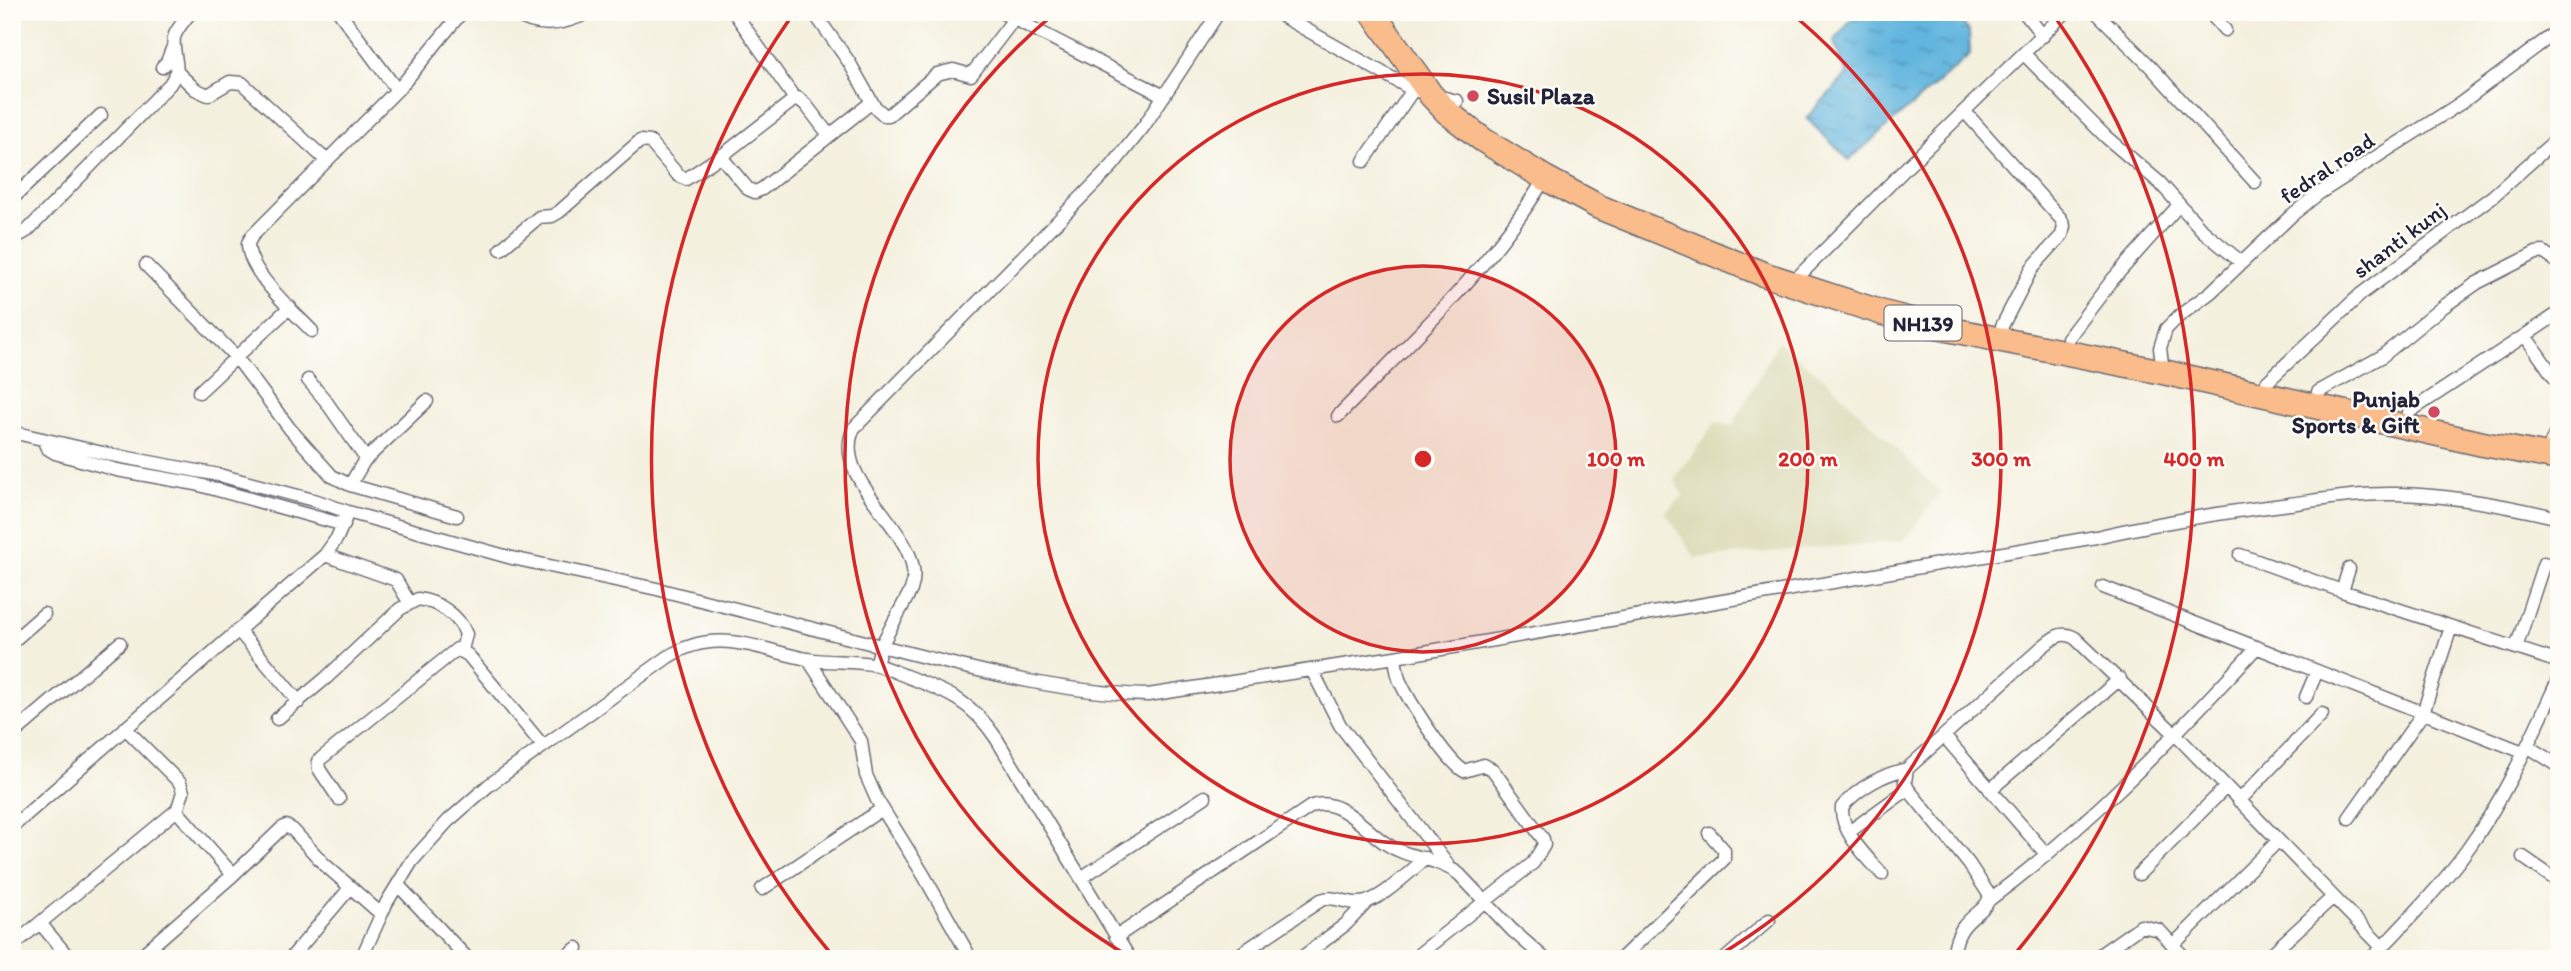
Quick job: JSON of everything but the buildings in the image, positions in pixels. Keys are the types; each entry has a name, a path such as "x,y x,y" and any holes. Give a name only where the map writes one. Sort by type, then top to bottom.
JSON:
{"highway":[{"name":"NH139","path":"1372,12 1422,93 1465,127 1545,178 1600,207 1797,278 2002,326 2068,338 2483,444 2557,447"},
{"name":"NH139","path":"1390,12 1427,68 1457,102 1521,147 1605,194 1872,310 1942,328 2318,392 2557,447"}],"street":[{"path":"162,67 167,62 173,37 191,12"},
{"path":"339,12 397,90"},
{"path":"312,331 259,271 251,259 248,243 397,90 462,12"},
{"path":"512,12 524,19 548,25 561,24 590,12"},
{"path":"734,12 794,99"},
{"path":"1001,12 1164,96"},
{"path":"876,665 881,646 914,583 913,569 902,544 856,473 850,458 849,438 854,428 1093,187 1127,149 1219,12"},
{"path":"1275,12 1422,93 1457,102"},
{"path":"2024,12 2043,36"},
{"path":"1797,278 2066,12"},
{"path":"2096,12 2159,75 2255,182"},
{"path":"2209,12 2225,30"},
{"path":"817,18 849,62 879,112 889,116 937,74 953,70 971,75 1014,19"},
{"name":"fedral road","path":"2162,364 2161,339 2166,329 2211,292 2318,194 2452,110 2559,30"},
{"path":"172,48 177,72 195,89 208,95 230,82 242,83 327,161"},
{"path":"2024,54 2091,124 2146,170 2203,231 2241,262"},
{"path":"12,232 18,236 27,231 170,85 177,72"},
{"path":"1364,161 1422,93"},
{"path":"501,249 539,217 552,216 559,212 640,141 645,140 655,146 678,175 686,179 719,158 794,99 802,100 829,135"},
{"path":"719,158 726,161 748,189 755,192 872,102"},
{"path":"1965,112 2061,219 2064,226 2062,235 2032,268 2002,326"},
{"path":"12,199 101,115"},
{"name":"shanti kunj","path":"2267,382 2361,294 2493,196 2559,137"},
{"path":"1338,416 1469,282 1516,223 1545,178"},
{"path":"2068,338 2113,279 2179,205"},
{"path":"2318,392 2381,357 2440,309 2477,283 2505,268 2543,252 2559,263"},
{"path":"146,265 236,357 312,456 332,476 350,485 457,516"},
{"path":"199,392 290,307"},
{"path":"2409,412 2559,313"},
{"path":"2526,337 2559,384"},
{"path":"309,380 361,450 364,461"},
{"path":"350,485 364,461 427,401"},
{"path":"12,432 219,475 317,500 348,512 512,558 657,589 1010,678 1112,694 1148,695 1395,657 2096,537 2156,523 2318,500 2393,493 2423,495 2495,504 2559,518"},
{"path":"43,439 47,448 55,453 117,470 196,484 344,525"},
{"path":"12,827 325,555 344,525 348,512"},
{"path":"325,555 396,580 409,602"},
{"path":"2240,555 2559,662"},
{"path":"2516,648 2544,563"},
{"path":"2342,591 2349,569"},
{"path":"2103,587 2423,713 2525,749 2559,766"},
{"path":"276,719 299,702 409,602 426,600 457,618 466,634 462,650"},
{"path":"12,642 44,614"},
{"path":"2349,818 2423,713 2451,627"},
{"path":"237,630 299,702"},
{"path":"1881,874 1849,832 1841,816 1842,807 1878,779 1891,772 1907,769 2041,648 2059,635 2068,634 2076,638 2120,679 2382,947"},
{"path":"361,959 381,914 418,853 448,821 489,785 668,657 692,644 722,640 808,659 876,665 957,698 978,714 996,738 1130,959"},
{"path":"12,735 120,643"},
{"path":"1938,959 1960,956 1956,939 1962,927 1989,900 2047,855 2108,801 2176,735 2257,647"},
{"path":"462,650 543,746"},
{"path":"339,799 320,769 318,761 452,652 462,650"},
{"path":"1395,657 1399,680 1406,694 1451,759 1464,771 1484,765 1493,770 1543,839 1544,845 1538,858 1413,959"},
{"path":"808,659 861,741 866,775 882,809 971,959"},
{"path":"1312,670 1340,725 1448,865 1520,938 1545,959"},
{"path":"2306,697 2317,671"},
{"path":"2371,959 2451,872 2469,848 2554,700 2559,678"},
{"path":"1990,790 2120,679"},
{"path":"2239,801 2322,714"},
{"path":"12,946 177,810 183,788 125,728"},
{"path":"1944,736 2047,855"},
{"path":"1907,769 1905,776 1908,789 1982,881 1988,890 1989,900"},
{"path":"2139,874 2226,786"},
{"path":"1849,832 1908,789"},
{"path":"1081,878 1205,797"},
{"path":"1116,937 1317,803 1326,803 1341,810 1388,845 1413,856 1448,865"},
{"path":"762,889 882,809"},
{"path":"177,810 233,874"},
{"path":"137,959 286,826 293,830 318,859 381,914"},
{"path":"1621,959 1724,859 1724,850 1709,833"},
{"path":"2173,945 2278,841"},
{"path":"2523,858 2559,883"},
{"path":"1300,959 1346,924 1367,901 1426,859"},
{"path":"398,885 468,959"},
{"path":"289,959 350,888"},
{"path":"1233,959 1321,900 1329,897 1359,903 1367,901"},
{"path":"2266,959 2333,897"},
{"path":"1725,959 1769,920"},
{"path":"40,923 70,959"},
{"path":"2094,959 2141,926 2159,930 2186,959"},
{"path":"562,959 577,948"}],"shaded area":[{"path":"1778,341 1831,384 1940,492 1903,541 1695,558 1665,512 1683,496 1674,479 1715,423 1733,425"}],"water":[{"path":"1857,12 1956,12 1969,32 1970,55 1849,160 1806,118 1847,75 1834,42"}],"place":[{"name":"Susil Plaza","path":"1473,96"},
{"name":"Punjab Sports & Gift","path":"2434,412"}]}
